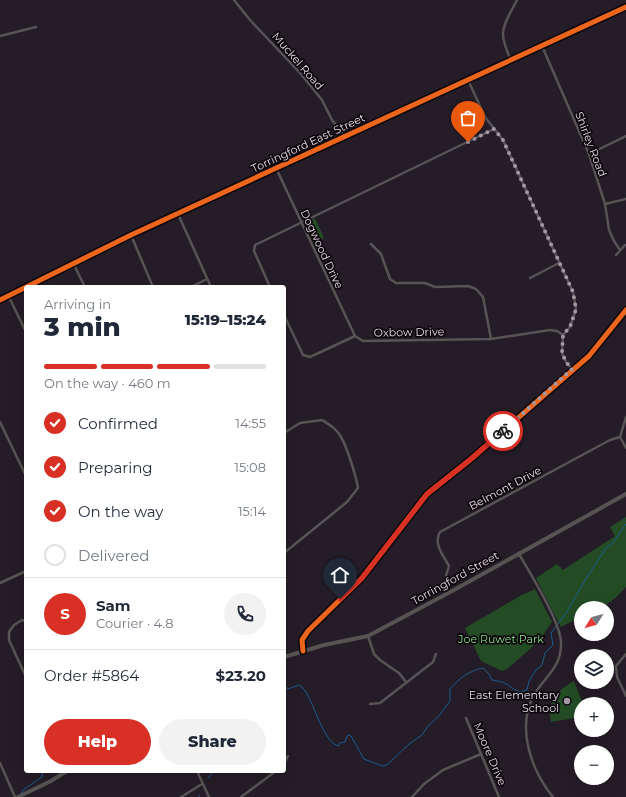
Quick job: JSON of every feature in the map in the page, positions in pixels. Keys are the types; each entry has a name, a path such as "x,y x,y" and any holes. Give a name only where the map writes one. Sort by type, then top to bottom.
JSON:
{"main road":[{"name":"Torringford Street","path":"286,656 368,636 626,494"},
{"path":"19,796 51,782 65,773"}],"street":[{"name":"Muckel Road","path":"234,0 250,20 301,74 322,100 332,120 345,137"},
{"path":"511,60 503,44 503,27 517,0"},
{"name":"Torringford East Street","path":"29,285 131,235 626,7"},
{"path":"0,36 36,27"},
{"name":"Shirley Road","path":"542,46 588,154 605,204 609,230 614,242 620,250"},
{"path":"468,80 485,118 503,140 573,292 576,309 570,327 563,335 562,353 566,362 572,369"},
{"path":"269,285 254,251 255,245 494,129"},
{"path":"588,154 626,136"},
{"name":"Dogwood Drive","path":"276,168 300,223 355,336"},
{"path":"605,204 626,199"},
{"path":"178,214 210,285"},
{"path":"131,235 152,285"},
{"path":"371,244 381,254 390,279 396,283 425,283 435,287 468,286 476,289 483,297 491,339"},
{"path":"616,255 625,245"},
{"path":"74,263 84,285"},
{"path":"530,278 559,263"},
{"path":"195,285 207,279"},
{"name":"Torringford East Street","path":"0,300 24,287"},
{"path":"8,295 24,328"},
{"path":"303,651 302,640 308,631 362,578 427,494 471,459 572,369 589,356 626,310"},
{"path":"286,319 303,355 310,357 355,336"},
{"name":"Oxbow Drive","path":"355,336 363,341 491,339 550,330 557,331 563,335"},
{"path":"626,417 620,437 626,448"},
{"path":"286,431 300,423 322,420 333,426 342,437 357,478 358,488 347,502 286,551"},
{"path":"0,422 24,472"},
{"name":"Belmont Drive","path":"446,576 449,566 437,543 437,537 440,532 610,440 620,437"},
{"path":"519,553 554,620 561,640 561,652 556,666 539,688 532,700 528,714 526,732 529,752 547,790 553,797"},
{"path":"0,583 24,572"},
{"path":"24,620 22,620 14,625 9,632 9,640 24,673"},
{"path":"368,636 374,654 399,673 406,682"},
{"path":"370,704 380,703 433,662 436,654"},
{"path":"626,654 616,666 617,677 626,696"},
{"name":"Moore Drive","path":"466,718 499,797"},
{"path":"412,797 424,784 442,770 481,754"},
{"path":"286,760 288,756"},
{"path":"0,763 19,796"},
{"path":"198,773 209,797"},
{"path":"242,797 273,773"},
{"path":"181,797 202,784"}],"green space":[{"path":"315,218 324,238 313,243 305,225"},
{"path":"626,517 626,587 612,601 574,601 574,620 561,627 536,578 557,564 563,570 615,536 610,527"},
{"name":"Joe Ruwet Park","path":"535,589 552,622 539,641 507,669 502,671 481,661 465,628"},
{"path":"574,681 574,689 577,689 580,697 574,697 574,718 551,722 550,708 552,702 554,697 562,689"}],"waterway":[{"path":"286,687 288,689 299,685 304,689 321,725 331,741 338,746 340,743 345,742 347,736 349,735 364,759 382,766 387,765 409,744 422,735 428,726 438,717 450,701 450,689 468,673 483,668 492,680 505,683 520,691 527,690 529,681 536,670 542,665 545,653 553,645 551,633 566,613 606,548 612,544 626,524"},
{"path":"21,794 23,790 42,777 43,773"},
{"path":"208,778 212,773"}],"cycle path":[{"path":"30,285 131,235 626,7"},
{"path":"0,300 24,288"},
{"path":"303,651 302,640 308,631 362,578 427,494 471,459 589,356 626,310"}],"way so far":[{"path":"468,142 494,129 503,140 573,292 576,309 570,327 563,335 562,353 566,362 572,369 503,431"}],"place":[{"name":"East Elementary School","path":"567,701"}],"route":[{"path":"340,599 362,578 427,494 503,431"}]}
